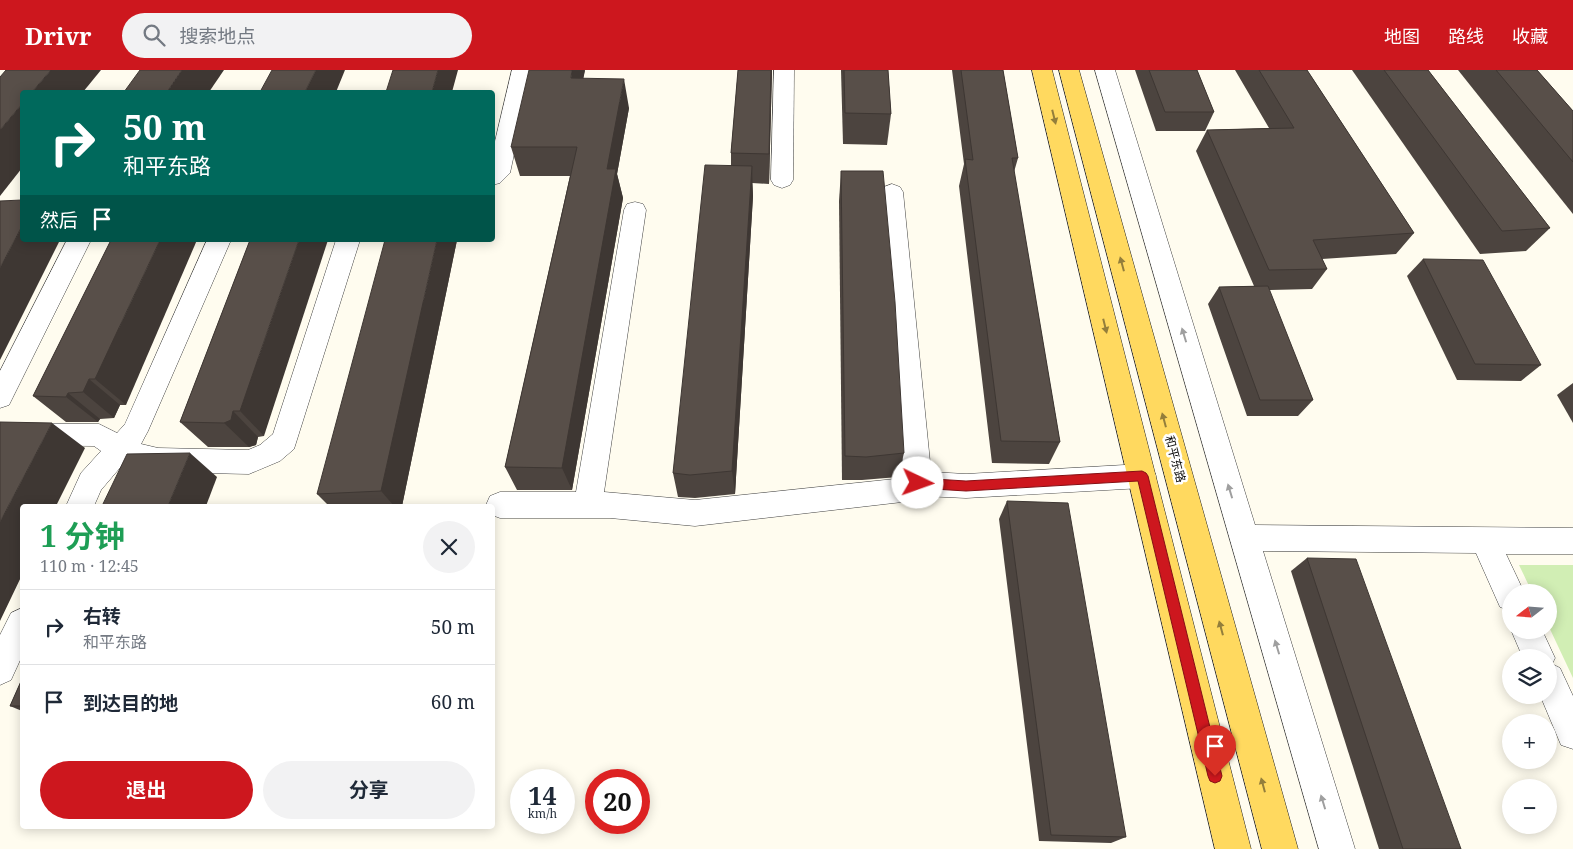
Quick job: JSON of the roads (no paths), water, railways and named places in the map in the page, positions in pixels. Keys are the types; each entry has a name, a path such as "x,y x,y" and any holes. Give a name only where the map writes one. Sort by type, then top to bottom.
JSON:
{"main road":[{"path":"1042,70 1233,849"},
{"name":"和平东路","path":"1069,70 1280,849"}],"street":[{"path":"495,176 499,173 522,70"},
{"path":"782,180 784,70"},
{"path":"1104,70 1337,849"},
{"path":"892,192 918,483"},
{"path":"588,505 635,210"},
{"path":"0,398 78,242"},
{"path":"81,504 91,482 135,431 218,242"},
{"path":"0,434 99,435 120,450 158,460 249,462 270,453 284,441 347,242"},
{"path":"500,505 610,505 695,513 891,493 911,489 918,483 966,486 1142,476"},
{"path":"1244,538 1573,541"},
{"path":"1486,540 1505,584"},
{"path":"0,669 20,627"},
{"path":"1557,697 1573,733"}]}
